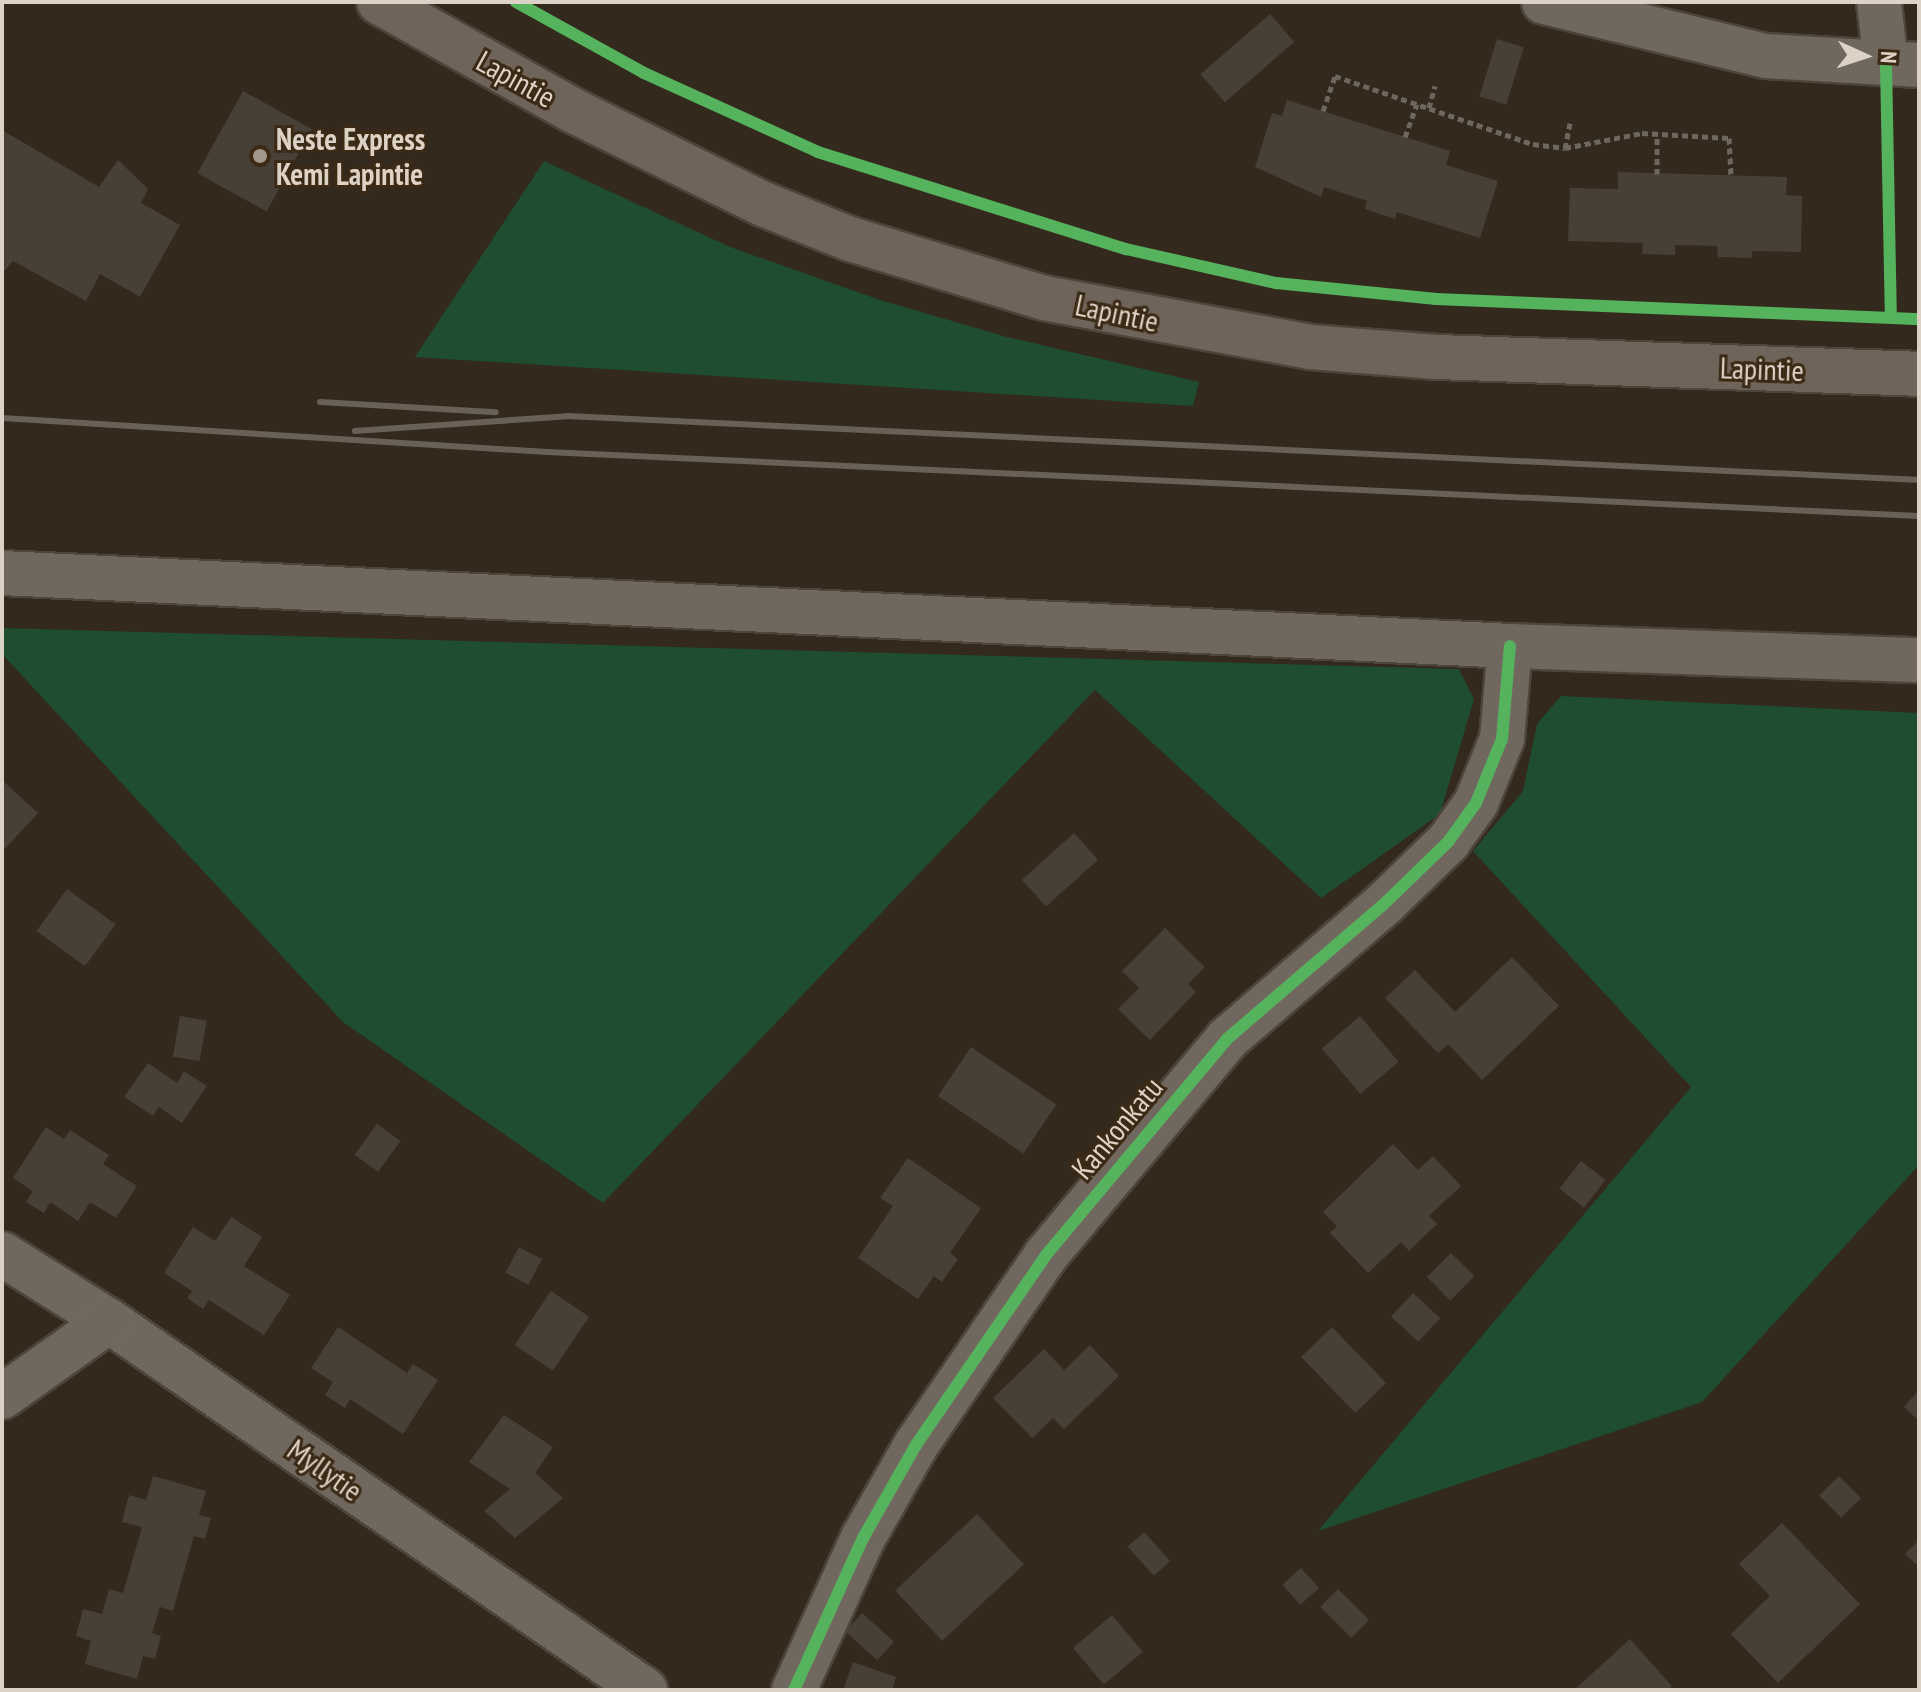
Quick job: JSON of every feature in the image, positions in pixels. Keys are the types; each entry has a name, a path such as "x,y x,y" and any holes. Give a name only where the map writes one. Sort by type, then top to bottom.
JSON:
{"main road":[{"name":"Lapintie","path":"379,2 599,125 763,204 850,239 1044,298 1310,347 1437,357 1919,374"}],"street":[{"path":"1544,2 1737,51 1903,64 1879,2"},
{"path":"2,573 1510,646 1919,660"},
{"name":"Kankonkatu","path":"794,1690 863,1538 916,1445 1053,1246 1227,1039 1394,895 1448,842 1476,803 1502,739 1510,646"},
{"name":"Myllytie","path":"2,1254 109,1321 645,1690"},
{"path":"2,1397 109,1321"}],"path":[{"path":"1323,111 1335,76 1533,144 1565,148 1657,134 1729,138 1731,176"},
{"path":"1429,108 1435,86"},
{"path":"1405,137 1417,104"},
{"path":"1565,148 1570,123"},
{"path":"1657,134 1657,174"}],"green space":[{"path":"544,161 730,247 880,300 1007,337 1199,382 1193,406 415,357"},
{"path":"2,628 1459,669 1474,699 1440,814 1321,898 1095,690 603,1203 343,1022 2,654"},
{"path":"1561,696 1919,713 1919,1165 1702,1402 1318,1531 1691,1087 1473,851 1523,791 1537,724"}],"building":[{"path":"1270,14 1294,42 1225,102 1201,74"},
{"path":"1497,39 1524,47 1506,105 1479,96"},
{"path":"243,91 312,129 267,212 197,173"},
{"path":"1287,100 1450,151 1446,165 1498,181 1480,238 1397,212 1395,219 1365,209 1367,201 1324,187 1321,197 1255,167 1272,113 1282,116"},
{"path":"2,130 99,187 118,160 148,189 141,203 180,225 140,297 100,274 86,301 13,261 2,274"},
{"path":"1618,172 1787,177 1786,195 1802,196 1801,252 1752,251 1752,258 1718,257 1717,246 1675,245 1675,255 1642,254 1643,243 1568,241 1570,188 1618,189"},
{"path":"2,780 38,813 2,852"},
{"path":"1074,833 1098,860 1046,907 1022,880"},
{"path":"67,889 116,924 85,966 36,931"},
{"path":"1165,928 1205,967 1188,984 1196,992 1150,1040 1118,1009 1139,988 1122,971"},
{"path":"1512,957 1559,1006 1482,1080 1448,1044 1438,1053 1385,998 1415,970 1455,1012"},
{"path":"180,1016 207,1021 199,1061 173,1056"},
{"path":"1360,1016 1399,1062 1360,1094 1322,1048"},
{"path":"971,1047 1056,1105 1023,1154 938,1096"},
{"path":"148,1063 177,1083 184,1071 207,1086 182,1123 159,1107 153,1116 124,1097"},
{"path":"377,1124 400,1141 378,1172 355,1155"},
{"path":"46,1127 64,1139 70,1130 109,1155 103,1164 137,1186 116,1218 90,1202 78,1221 50,1202 44,1213 26,1202 33,1191 13,1178"},
{"path":"1393,1144 1418,1170 1433,1156 1461,1186 1429,1216 1437,1224 1409,1251 1401,1242 1368,1273 1330,1233 1337,1226 1323,1212"},
{"path":"908,1158 981,1208 950,1253 958,1259 942,1282 934,1276 918,1299 858,1258 893,1206 880,1198"},
{"path":"1581,1161 1605,1180 1584,1208 1559,1189"},
{"path":"231,1217 262,1237 244,1266 290,1295 264,1335 209,1300 203,1309 187,1298 192,1291 164,1273 193,1227 215,1241"},
{"path":"519,1247 542,1259 528,1285 505,1273"},
{"path":"1451,1253 1474,1276 1450,1300 1427,1277"},
{"path":"551,1291 589,1317 553,1371 515,1345"},
{"path":"1413,1293 1440,1318 1418,1342 1391,1316"},
{"path":"338,1327 407,1373 413,1364 438,1380 403,1434 350,1399 345,1408 325,1395 333,1382 311,1368"},
{"path":"1332,1327 1386,1383 1355,1413 1301,1357"},
{"path":"1090,1345 1119,1376 1064,1429 1053,1418 1032,1438 993,1398 1044,1349 1064,1370"},
{"path":"1919,1390 1919,1421 1904,1407"},
{"path":"504,1415 553,1447 535,1473 563,1498 515,1538 484,1511 510,1489 469,1462"},
{"path":"153,1476 206,1491 199,1515 211,1518 205,1539 194,1536 173,1611 160,1607 152,1633 161,1636 155,1659 143,1656 137,1679 85,1664 91,1641 76,1636 83,1609 102,1614 109,1589 123,1593 142,1527 122,1522 129,1495 146,1500"},
{"path":"1839,1476 1861,1498 1841,1518 1819,1496"},
{"path":"977,1514 1024,1564 942,1641 895,1590"},
{"path":"1782,1523 1860,1604 1778,1683 1731,1634 1770,1596 1739,1564"},
{"path":"1144,1532 1170,1561 1154,1576 1128,1547"},
{"path":"1919,1540 1919,1567 1905,1554"},
{"path":"1301,1568 1319,1588 1300,1605 1282,1585"},
{"path":"1338,1589 1369,1620 1351,1638 1320,1607"},
{"path":"862,1613 894,1642 877,1660 845,1632"},
{"path":"1112,1615 1143,1652 1104,1685 1073,1648"},
{"path":"1630,1639 1672,1686 1668,1690 1574,1690"},
{"path":"853,1662 896,1677 892,1690 843,1690"}],"railway":[{"path":"320,402 496,412"},
{"path":"355,431 567,416 1919,480"},
{"path":"2,418 547,452 1919,516"}],"cycle path":[{"path":"516,2 644,73 818,152 1126,249 1276,283 1436,299 1919,319"},
{"path":"1886,64 1891,318"},
{"path":"794,1690 863,1538 916,1445 1046,1255 1227,1039 1383,905 1448,842 1476,803 1502,739 1510,646"}],"place":[{"name":"Neste Express Kemi Lapintie","path":"260,156"}]}
